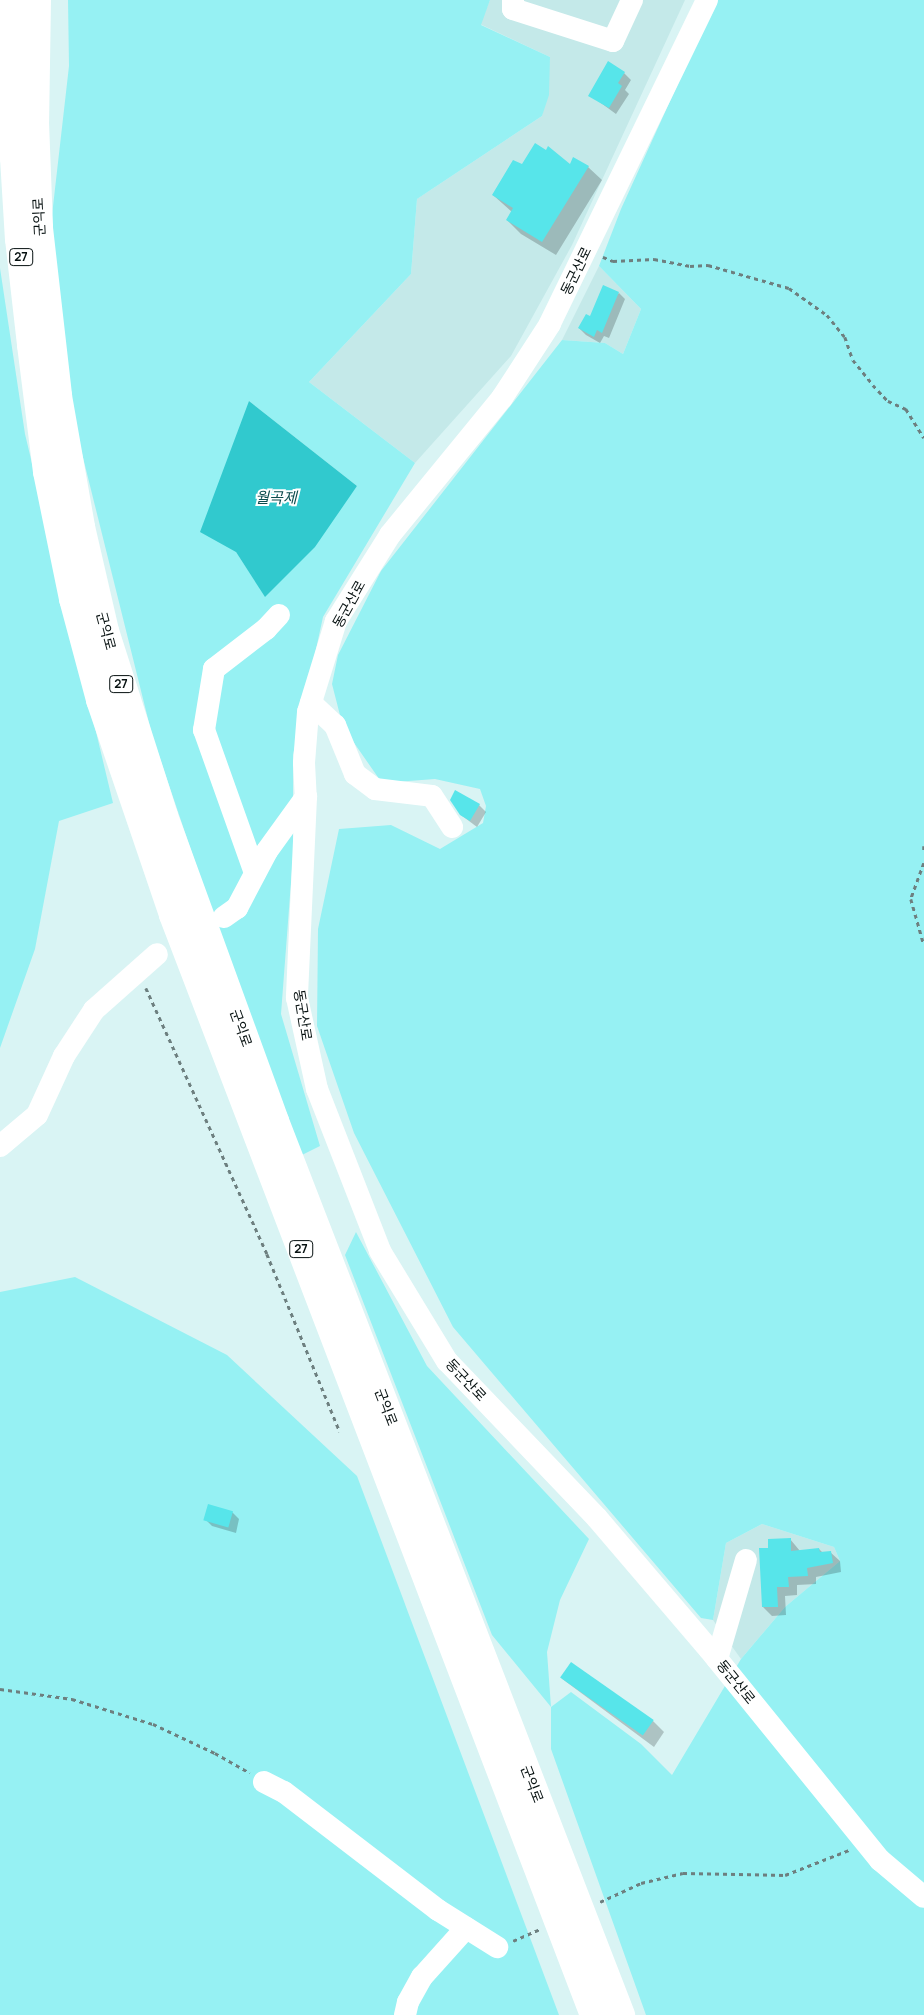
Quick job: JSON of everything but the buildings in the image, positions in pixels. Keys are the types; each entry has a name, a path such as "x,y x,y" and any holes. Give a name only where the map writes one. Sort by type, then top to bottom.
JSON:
{"highway":[{"path":"8,0 12,40"},
{"name":"군익로","path":"14,0 12,40 19,239 48,472 73,599 100,700 172,915 594,2015"},
{"name":"군익로","path":"37,0 35,122 39,228 58,396 81,527 106,631 164,816 275,1122 621,2015"}],"street":[{"path":"513,0 513,9 613,41 632,0"},
{"name":"동군산로","path":"707,0 550,324 502,398 390,534 336,621 311,703 304,764 306,797 297,998 317,1089 380,1251 447,1361 597,1518 717,1659 880,1860 924,1897"},
{"path":"255,873 204,730 214,669 266,629 279,615"},
{"path":"311,703 335,725 355,774 375,789 432,796 452,827"},
{"path":"224,917 237,908 267,851 306,797"},
{"path":"0,1146 37,1115 64,1056 94,1010 158,954"},
{"path":"717,1659 746,1560"},
{"path":"264,1782 284,1792 466,1928 497,1947"},
{"path":"405,2015 408,2002 422,1977 466,1928"}],"path":[{"path":"587,249 613,261 654,259 690,266 708,264 725,272 789,288 827,316 845,336 853,360 888,402 906,409 924,438"},
{"path":"924,846 924,853"},
{"path":"924,863 912,899 924,945"},
{"path":"139,970 267,1254 340,1432"},
{"path":"0,1689 72,1699 154,1724 215,1753 264,1782"},
{"path":"610,1898 641,1883 683,1873 785,1875 867,1843"}],"shaded area":[{"path":"68,0 490,0 481,25 550,57 549,95 542,116 417,199 411,274 309,382 415,463 323,617 293,755 293,856 281,1014 320,1146 302,1155 212,912 152,735 57,353 52,215 69,66","holes":["249,401 357,486 265,596 236,552"]},
{"path":"490,0 685,0 572,245 511,356 415,463 309,382 411,274 417,199 542,116 550,57 480,24"},
{"path":"716,0 924,0 924,2015 646,2015 551,1749 551,1707 571,1692 641,1744 672,1775 741,1659 785,1607 840,1561 834,1547 762,1524 726,1543 713,1620 701,1618 453,1327 354,1133 317,1026 318,929 339,829 391,825 440,849 483,823 486,806 480,789 435,779 382,783 343,727 332,684 338,655 381,571 562,340 605,343 623,354 641,309 599,266 621,209"},
{"path":"599,266 641,309 623,354 605,343 562,340"},
{"path":"0,268 25,434 113,803 59,821 35,949 0,1048"},
{"path":"356,1232 427,1366 589,1539 560,1600 547,1652 551,1707 492,1635 345,1255"},
{"path":"75,1277 227,1355 357,1476 559,2015 0,2015 0,1292"},
{"path":"762,1524 834,1547 840,1561 785,1607 741,1659 713,1620 726,1543"}],"water":[{"name":"월곡제","path":"249,401 357,486 315,547 265,597 236,552 200,532"}]}
